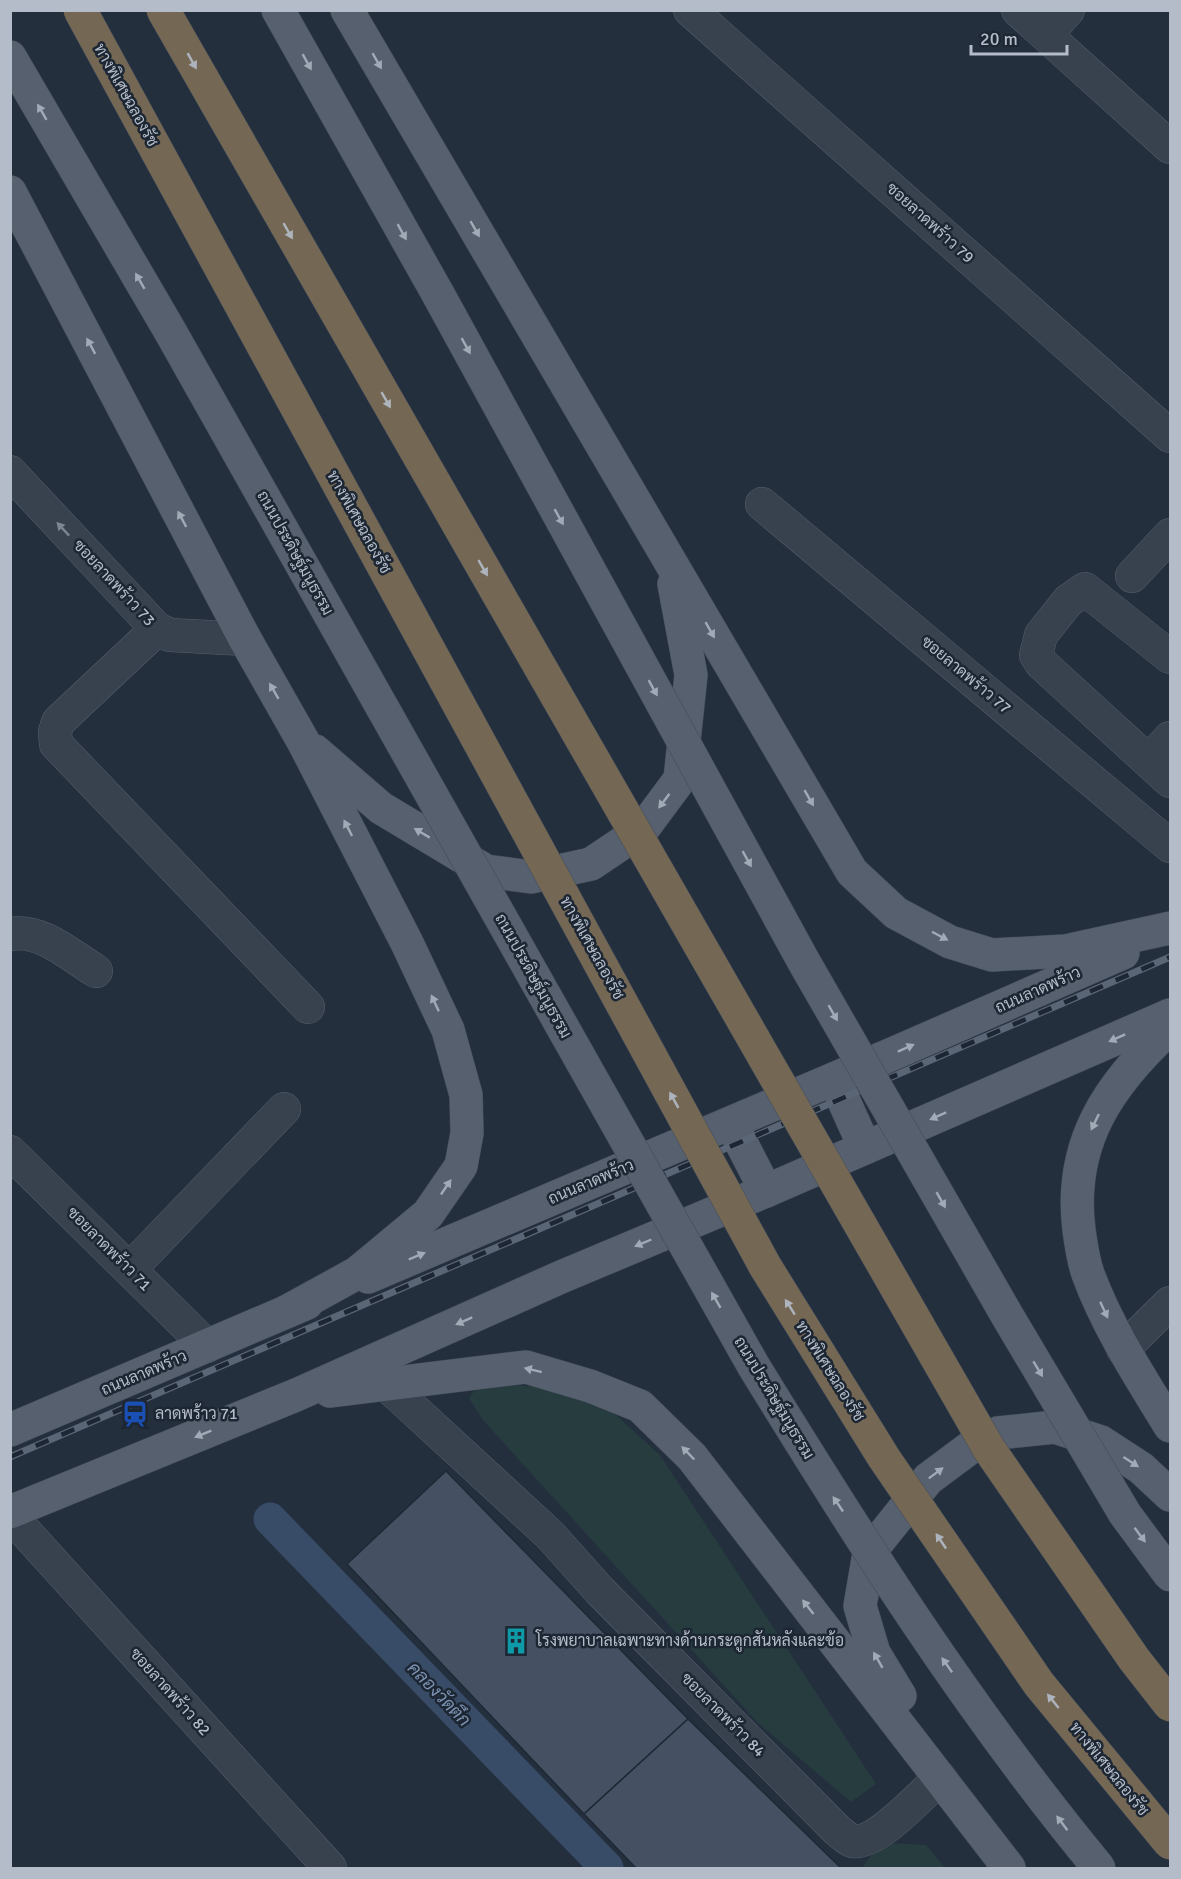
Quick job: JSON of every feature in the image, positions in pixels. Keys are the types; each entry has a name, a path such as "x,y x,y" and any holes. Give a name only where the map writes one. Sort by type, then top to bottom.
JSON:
{"highway":[{"name":"ทางพิเศษฉลองรัช","path":"80,10 765,1266 884,1458 1039,1684 1170,1843"},
{"path":"163,10 989,1449 1134,1659 1170,1705"}],"main road":[{"path":"278,10 438,294 804,962 1002,1307 1125,1514 1170,1575"},
{"path":"347,10 852,872 896,913 950,942 992,955 1065,951 1170,930"},
{"name":"ถนนประดิษฐ์มนูธรรม","path":"10,57 170,331 759,1375 832,1495 923,1630 1002,1743 1098,1869"},
{"path":"10,192 244,639 303,741 407,943 448,1030 466,1095 467,1134 461,1166 428,1214 357,1273 286,1312"},
{"path":"303,741 381,808 486,871 531,877 591,864 643,830 680,779 691,675 670,561"},
{"name":"ถนนลาดพร้าว","path":"10,1430 834,1079 1170,930"},
{"path":"10,1514 296,1395 561,1277 1170,1015"},
{"path":"1170,1028 1126,1074 1104,1104 1085,1142 1077,1187 1077,1215 1081,1246 1088,1273 1123,1349 1170,1426"},
{"path":"834,1079 865,1148"},
{"path":"731,1123 765,1191"},
{"path":"296,1395 526,1367 590,1386 640,1406 692,1457 1009,1869"},
{"path":"985,1836 874,1653 860,1606 868,1553 928,1479 971,1447 998,1433 1055,1427 1101,1442 1141,1468 1170,1495"}],"street":[{"name":"ซอยลาดพร้าว 79","path":"690,10 1170,436"},
{"path":"1018,10 1170,147"},
{"path":"1046,34 1068,10"},
{"name":"ซอยลาดพร้าว 73","path":"10,472 157,629 170,635 244,639"},
{"name":"ซอยลาดพร้าว 77","path":"762,504 1170,846"},
{"path":"1132,576 1170,535"},
{"path":"1163,760 1041,664 1036,655 1041,635 1068,601 1085,589 1170,657"},
{"path":"157,629 58,722 55,732 56,744 308,1007"},
{"path":"10,934 20,932 42,938 96,971"},
{"path":"130,1269 284,1109"},
{"name":"ซอยลาดพร้าว 71","path":"10,1152 207,1346"},
{"path":"1123,1349 1170,1303"},
{"name":"ซอยลาดพร้าว 84","path":"386,1384 550,1534 608,1599 837,1830 850,1840 865,1841 893,1822 940,1778"},
{"name":"ซอยลาดพร้าว 82","path":"10,1514 330,1869"}],"green space":[{"path":"505,1384 550,1388 616,1415 660,1455 876,1784 851,1802 758,1723 482,1419 469,1398 477,1387"},
{"path":"886,1843 926,1845 945,1868 862,1868 873,1853"}],"building":[{"name":"โรงพยาบาลเฉพาะทางด้านกระดูกสันหลังและข้อ","path":"446,1471 688,1719 584,1814 347,1564"},
{"path":"688,1719 841,1868 636,1868 584,1814"}],"waterway":[{"name":"คลองวัดตึก","path":"270,1519 607,1868"}],"railway":[{"path":"10,1457 1170,957"}],"place":[{"name":"ลาดพร้าว 71","path":"135,1414"},
{"name":"โรงพยาบาลเฉพาะทางด้านกระดูกสันหลังและข้อ","path":"516,1641"}]}
